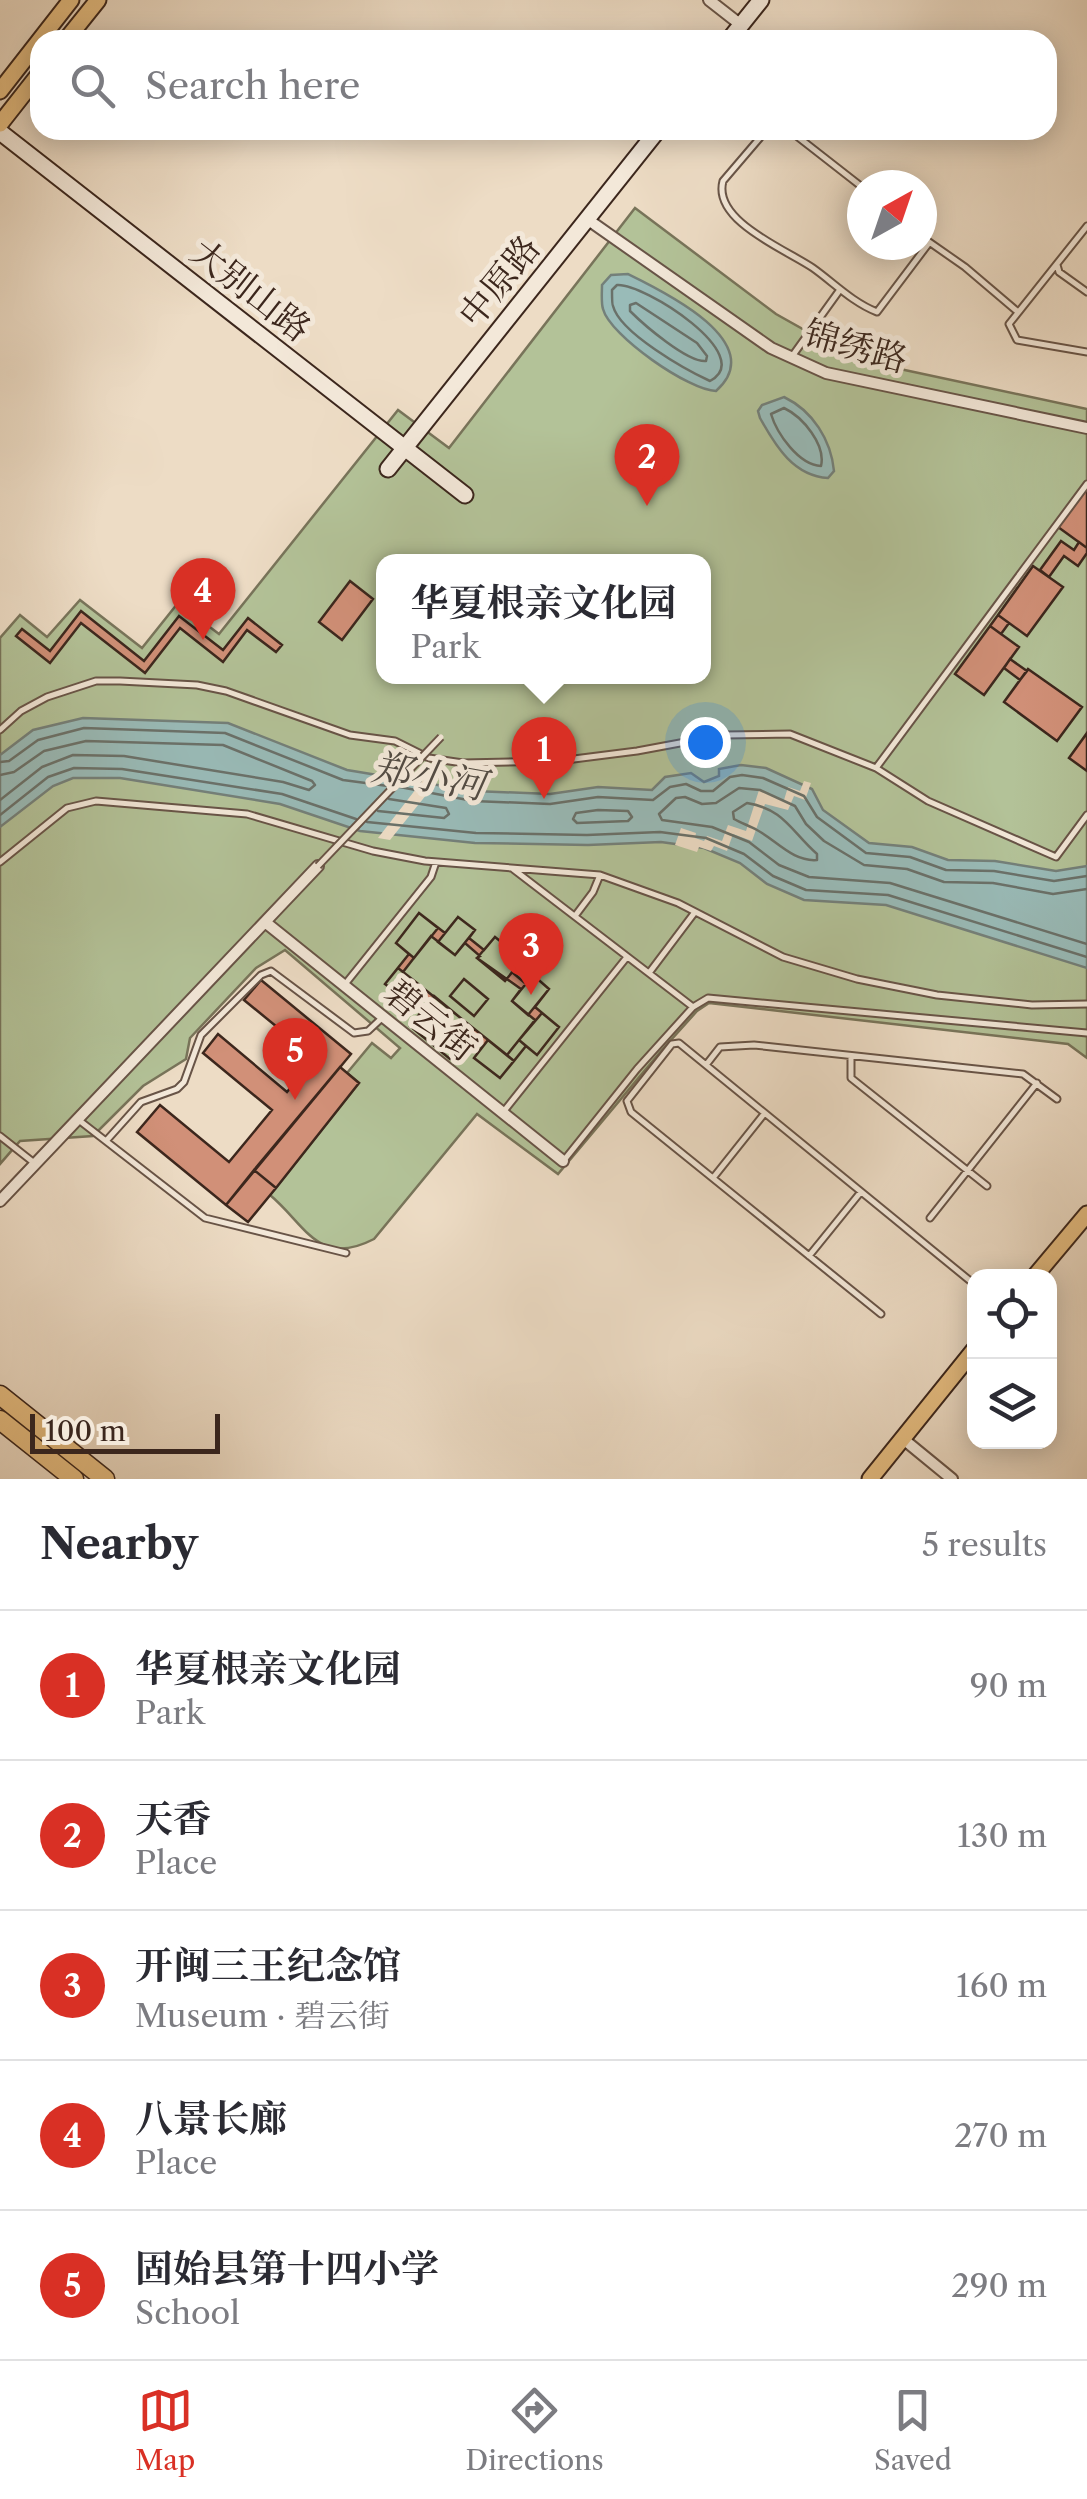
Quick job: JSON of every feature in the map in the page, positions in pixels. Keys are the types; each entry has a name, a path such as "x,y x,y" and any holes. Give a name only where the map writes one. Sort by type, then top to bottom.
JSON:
{"highway":[{"path":"0,1395 105,1479"},
{"path":"0,1420 74,1479"}],"main road":[{"path":"48,30 71,0"},
{"path":"74,30 98,0"},
{"path":"737,30 761,0"},
{"path":"0,91 30,53"},
{"path":"0,124 30,86"},
{"name":"大别山路","path":"0,132 465,495"},
{"name":"中原路","path":"388,469 650,140"},
{"path":"1041,1269 1087,1214"},
{"path":"870,1479 967,1359"}],"street":[{"path":"709,0 741,25"},
{"name":"锦绣路","path":"586,220 772,348 826,373 1087,428"},
{"path":"0,1201 318,866"},
{"name":"碧云街","path":"265,922 563,1161"},
{"path":"902,1438 952,1479"}],"lane":[{"path":"758,140 723,181 721,189 726,206 754,232 810,266 860,305 877,312 916,260"},
{"path":"802,140 847,175"},
{"path":"1087,226 1009,324 1017,340 1087,352"},
{"path":"937,248 1019,312"},
{"path":"1056,266 1087,292"},
{"path":"792,358 840,290"},
{"path":"876,768 1087,484"},
{"path":"0,730 20,711 46,697 96,681 197,686 226,691 350,735 395,741 429,758 462,763 558,761 748,732 790,734 876,768 928,801 1056,857 1087,816"},
{"path":"318,866 441,736"},
{"path":"0,862 66,808 96,801 247,814 373,851 436,862 600,875 696,911 783,957 856,980 937,995 1032,1005 1087,1004"},
{"path":"344,986 431,877 436,862"},
{"path":"511,867 693,1007"},
{"path":"575,916 600,875"},
{"path":"648,973 696,911"},
{"path":"502,1113 627,957"},
{"path":"106,1141 141,1102 178,1089 201,1035 261,975 271,971 284,979 354,1033 368,1032 383,1017"},
{"path":"563,1161 638,1068 693,1007 708,998 1087,1034"},
{"path":"882,1314 631,1112 627,1100 672,1044 679,1042 967,1278"},
{"path":"706,1065 720,1047 728,1045 851,1056 1023,1074 1057,1099"},
{"path":"851,1056 851,1078 987,1186"},
{"path":"930,1218 1036,1083"},
{"path":"713,1178 765,1114"},
{"path":"77,1119 205,1218 346,1253"},
{"path":"0,1136 35,1164"},
{"path":"809,1256 860,1193"}],"green space":[{"path":"635,208 776,314 858,360 1087,409 1087,1058 1068,1044 709,1003 662,1050 558,1174 477,1114 374,1239 339,1249 314,1239 270,1195 359,1083 347,1073 372,1043 391,1058 400,1048 285,950 256,968 190,1038 186,1059 143,1086 93,1136 20,1141 0,1164 0,638 20,615 47,637 80,600 142,648 178,603 219,634 398,410 449,448"}],"water":[{"path":"628,274 686,306 722,338 730,355 729,373 716,391 688,382 652,360 609,320 602,307 602,285 611,275"},
{"path":"784,397 812,418 825,438 834,471 828,478 796,466 760,418 758,411 762,405"},
{"path":"83,718 228,723 347,770 474,791 550,794 598,787 652,790 665,777 691,773 704,782 719,776 719,769 741,765 766,768 812,789 823,810 869,843 912,847 948,860 995,861 1056,871 1087,866 1087,968 886,905 804,900 767,884 740,863 704,848 661,842 475,843 360,831 280,804 120,778 73,778 53,786 0,827 0,755 33,730"}],"pier":[{"path":"426,776 439,779 390,840 378,838"},
{"path":"804,781 811,783 805,800 794,796 788,810 765,804 752,841 733,834 727,851 714,846 711,851 699,847 697,852 675,845 681,828 696,833 695,838 704,841 707,836 722,841 728,825 746,831 759,790 784,800 788,787 800,791"}],"building":[{"path":"1087,487 1087,548 1058,527"},
{"path":"1061,541 1074,550 1079,542 1087,553 1078,566 1064,556 1049,577 1040,570"},
{"path":"1033,566 1063,587 1027,636 998,615"},
{"path":"350,581 373,599 342,640 319,622"},
{"path":"81,611 144,661 179,616 223,650 248,618 282,645 276,652 247,630 223,662 180,628 145,673 81,623 50,663 16,636 22,629 50,651"},
{"path":"998,615 1009,623 1001,634 990,626"},
{"path":"990,626 1019,647 984,695 955,674"},
{"path":"1010,659 1027,671 1020,680 1004,668"},
{"path":"1028,669 1082,707 1057,741 1004,702"},
{"path":"1087,733 1087,771 1069,758"},
{"path":"419,913 445,933 458,917 475,930 469,938 484,950 495,937 523,959 512,972 526,984 533,975 549,989 535,1007 559,1027 537,1055 526,1046 500,1078 474,1058 483,1046 469,1035 450,1059 410,1026 429,1003 417,993 410,1003 385,984 409,954 396,943","holes":["431,936 455,955 465,943 480,956 477,958 521,989 512,1001 535,1020 507,1055 403,972"]},
{"path":"419,913 438,928 414,958 396,943"},
{"path":"458,917 475,930 455,955 438,942"},
{"path":"495,937 523,959 505,981 477,958"},
{"path":"398,968 422,987 410,1003 385,984"},
{"path":"533,975 549,989 528,1015 512,1001"},
{"path":"464,979 488,999 474,1016 450,996"},
{"path":"464,979 488,999 474,1016 450,996"},
{"path":"261,980 351,1054 226,1205 137,1132 160,1105 229,1162 272,1110 203,1053 218,1034 287,1092 315,1058 244,1000"},
{"path":"434,996 474,1029 450,1059 410,1026"},
{"path":"542,1013 559,1027 537,1055 519,1040"},
{"path":"488,1040 514,1061 500,1078 474,1058"},
{"path":"519,1040 526,1046 514,1061 507,1055"},
{"path":"340,1067 359,1083 276,1188 254,1170"},
{"path":"254,1170 276,1188 248,1222 226,1205"}],"place":[{"name":"天香","path":"647,506"},
{"name":"八景长廊","path":"203,640"},
{"name":"华夏根亲文化园","path":"544,799"},
{"name":"开闽三王纪念馆","path":"531,995"},
{"name":"固始县第十四小学","path":"295,1100"}],"water label":[{"name":"郑小河","path":"429,776"}]}
